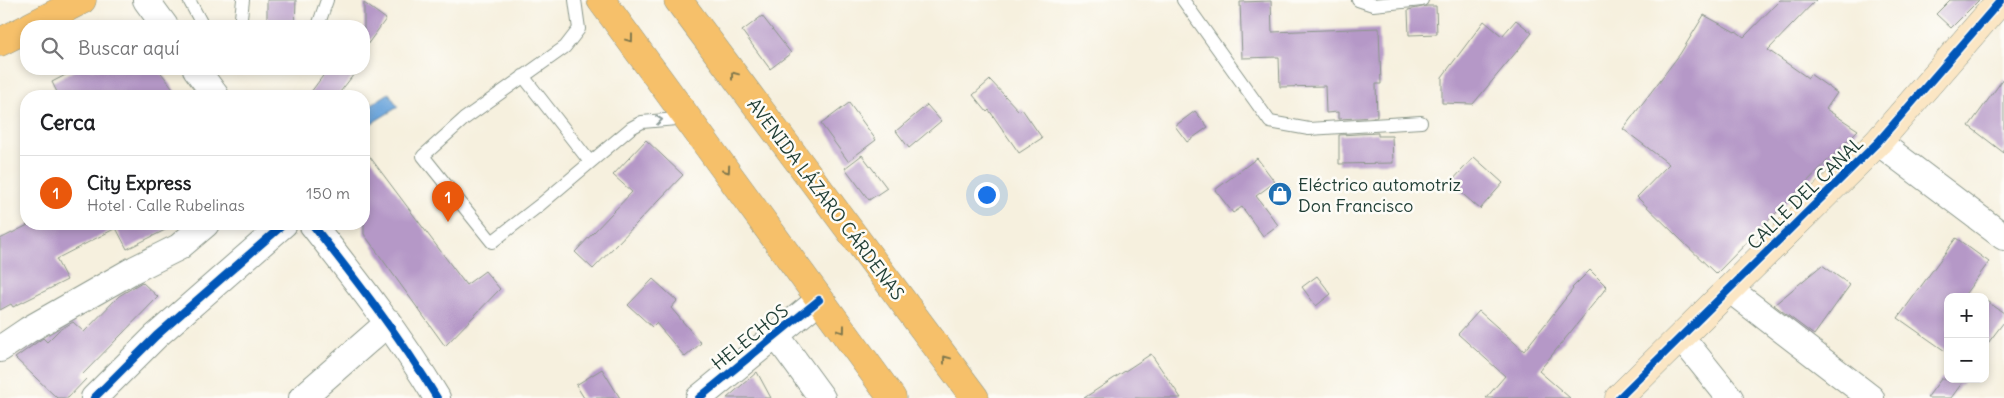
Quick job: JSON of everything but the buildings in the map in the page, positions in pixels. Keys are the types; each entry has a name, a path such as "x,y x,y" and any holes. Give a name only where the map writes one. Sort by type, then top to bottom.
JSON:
{"main road":[{"path":"43,20 82,0"},
{"path":"601,0 892,398"},
{"name":"AVENIDA LÁZARO CÁRDENAS","path":"678,0 975,398"},
{"path":"0,42 20,32"}],"street":[{"path":"146,0 161,20"},
{"name":"CALLE DEL CANAL","path":"1619,398 1878,142 2001,0"},
{"path":"200,75 212,90"},
{"path":"1878,142 2004,237"},
{"path":"0,349 28,330 135,269 179,247 199,230"},
{"path":"94,398 156,336 277,230"},
{"path":"317,230 388,322 418,365 437,398"},
{"path":"1729,289 1871,398"},
{"name":"HELECHOS","path":"699,398 819,300"},
{"path":"302,398 388,322"},
{"path":"776,335 822,398"},
{"path":"1680,337 1730,398"}],"lane":[{"path":"189,0 201,20"},
{"path":"241,20 243,0"},
{"path":"320,20 326,0"},
{"path":"575,0 579,29 565,47 464,119 423,156 492,242 541,204 631,128 642,122 689,118"},
{"path":"1183,0 1270,122 1309,128 1421,122"},
{"path":"1358,0 1373,5 1422,0"},
{"path":"523,76 590,162"}],"water":[{"path":"389,93 398,107 370,124 370,105"}],"cycle path":[{"path":"1619,398 1878,142 2001,0"},
{"path":"94,398 156,336 277,230"},
{"path":"317,230 393,330 437,398"},
{"path":"699,398 819,300"}],"place":[{"name":"Eléctrico automotriz Don Francisco","path":"1280,194"},
{"name":"City Express","path":"448,222"}]}
